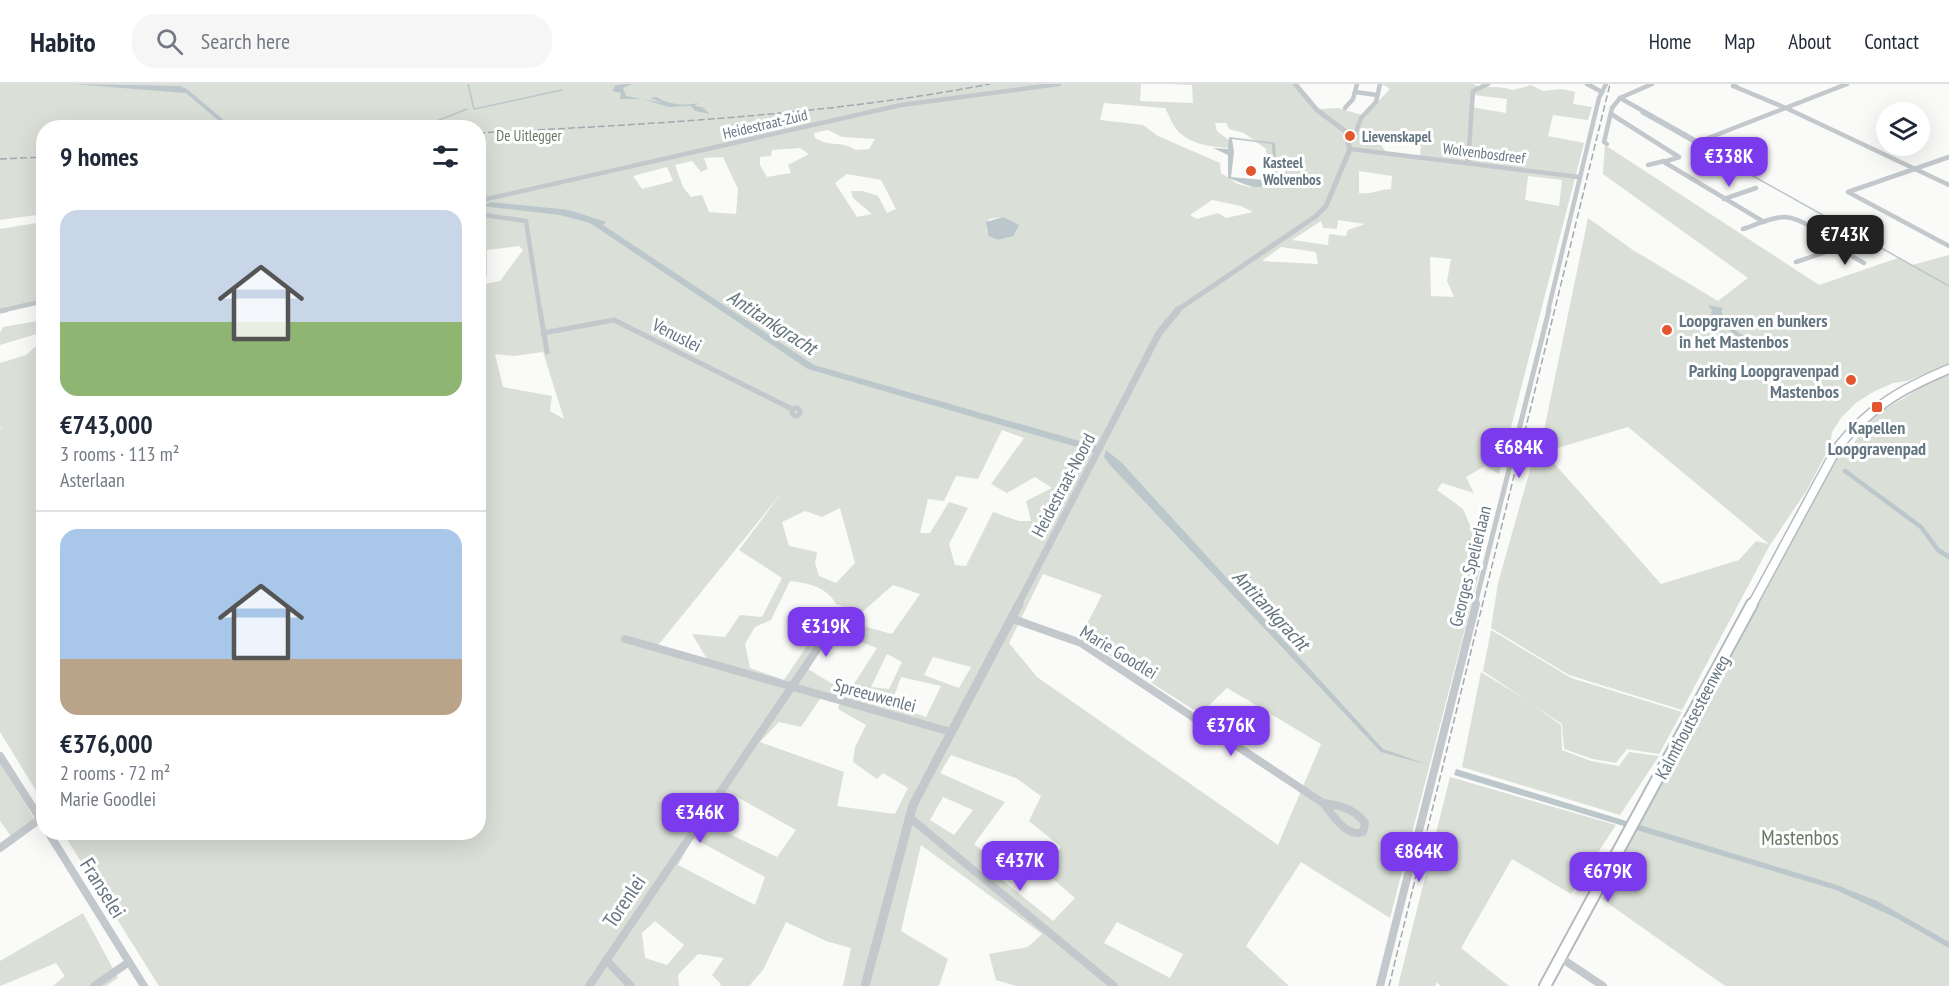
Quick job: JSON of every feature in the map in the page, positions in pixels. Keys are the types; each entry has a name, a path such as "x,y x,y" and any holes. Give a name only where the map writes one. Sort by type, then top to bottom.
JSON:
{"main road":[{"name":"Kalmthoutsesteenweg","path":"1545,986 1838,448 1879,402 1914,383 1949,369"}],"street":[{"name":"Heidestraat-Zuid","path":"486,199 901,105 1059,84"},
{"path":"1295,84 1317,110 1345,131 1350,149"},
{"path":"1345,108 1353,99 1357,84"},
{"path":"1354,138 1361,118 1376,102 1380,84"},
{"path":"1468,163 1473,91 1475,88 1488,84"},
{"path":"1587,84 1602,92"},
{"name":"Georges Spelierlaan","path":"1380,986 1543,335 1579,177 1606,84"},
{"path":"1607,144 1604,142 1611,114 1620,98 1652,84"},
{"path":"1620,98 1698,142 1847,84"},
{"path":"1737,87 1949,185"},
{"path":"1355,92 1377,95"},
{"path":"1611,114 1679,157"},
{"name":"Wolvenbosdreef","path":"1350,149 1579,177"},
{"name":"Heidestraat-Noord","path":"864,986 913,805 1013,619 1166,323 1176,311 1322,211 1350,149"},
{"path":"1648,165 1679,157"},
{"path":"1679,157 1676,164 1682,173"},
{"path":"1949,158 1848,192 1949,246"},
{"path":"1664,161 1764,222"},
{"path":"1724,199 1756,188"},
{"path":"486,215 526,221 547,352"},
{"path":"1743,229 1781,217 1790,217 1864,263"},
{"path":"1796,262 1838,248"},
{"path":"0,311 36,303"},
{"name":"Venuslei","path":"543,333 615,320 792,409"},
{"name":"Torenlei","path":"589,986 790,687 842,614"},
{"name":"Marie Goodlei","path":"1013,619 1081,643 1323,803 1355,812 1361,816 1365,823 1363,832 1353,834 1344,830 1323,803"},
{"path":"625,639 790,687"},
{"name":"Spreeuwenlei","path":"790,687 951,732"},
{"path":"0,756 36,813"},
{"path":"909,817 1114,986"},
{"path":"0,848 36,826"},
{"name":"Franselei","path":"53,840 144,986"},
{"path":"1561,958 1603,986"},
{"path":"606,960 631,986"},
{"path":"94,986 129,962"}],"green space":[{"name":"De Uitlegger","path":"0,84 1141,84 1140,101 1193,103 1192,85 1169,84 1293,84 1318,109 1338,108 1362,115 1357,120 1360,121 1390,89 1382,84 1473,84 1513,90 1531,85 1543,91 1562,89 1575,92 1573,104 1592,107 1588,120 1553,115 1548,136 1584,143 1499,474 1485,466 1466,477 1474,493 1442,483 1437,490 1463,509 1473,532 1481,567 1390,918 1301,862 1246,946 1289,986 1016,986 996,980 989,954 1028,947 1042,934 921,845 901,931 948,959 939,986 843,986 851,948 826,941 786,922 763,970 749,986 720,986 721,984 712,975 724,958 698,954 678,975 679,986 159,986 67,840 486,840 486,284 500,281 523,250 519,246 487,250 486,277 486,120 36,120 36,215 0,220","holes":["1474,95 1507,99 1506,113 1471,107","1104,103 1165,108 1175,128 1188,139 1228,148 1230,141 1217,131 1215,123 1226,123 1229,129 1244,133 1266,149 1270,178 1250,187 1238,184 1221,173 1220,163 1158,136 1143,125 1100,120","828,130 842,137 875,139 869,149 856,150 815,138 814,133","1392,139 1417,142 1421,146 1420,156 1386,152 1379,142","800,148 809,154 788,165 791,173 767,177 760,165 760,157 771,156 772,150","723,157 738,189 736,214 709,212 702,195 691,197 683,187 675,165 692,161 701,172 708,169 704,158","667,167 673,181 642,189 633,176","1359,171 1392,176 1391,189 1359,193","847,174 881,180 896,209 887,213 878,196 863,191 851,191 853,198 872,214 857,217 835,183","1528,176 1562,180 1559,206 1525,200","1212,200 1241,206 1253,212 1226,218 1218,213 1197,219 1190,215","1003,217 1017,231 1014,236 998,240 988,236 986,229 989,219","1338,220 1365,224 1348,230 1346,236 1329,234 1328,245 1292,240 1321,221 1323,228 1337,229","1281,247 1316,252 1318,264 1262,261","1430,257 1451,259 1447,281 1454,297 1431,296","543,352 564,419 550,411 552,396 503,387 495,354 514,356","1002,430 1024,438 991,484 1007,493 1035,477 1052,488 1026,501 1031,521 1019,521 993,512 966,566 955,565 949,544 968,508 949,502 930,533 920,533 928,499 944,501 956,476 978,479","783,491 739,550 782,578 762,617 740,615 725,637 692,634 710,664 655,649","840,508 855,563 836,583 819,576 815,563 817,552 789,546 782,522 805,511 822,517","1043,574 1102,595 1080,637 1200,714 1227,688 1321,744 1278,845 1037,677 1009,643","790,581 816,587 828,594 836,604 861,613 893,585 920,594 892,634 822,615 817,631 784,680 750,668 745,644 755,627 771,620","840,634 877,648 852,687 839,688 808,669 826,641 834,645","887,654 902,662 889,689 871,687","933,657 971,667 959,688 924,675","901,677 941,686 926,717 901,708 893,699","824,693 841,697 838,709 866,725 855,747 853,762 877,779 883,773 908,788 895,814 837,806 844,772 760,742 779,722 801,727","951,755 1016,778 1041,796 1029,821 1061,847 1045,872 1075,898 1053,921 995,874 1000,865 974,844 1005,802 940,773","728,792 796,830 777,857 707,823","943,797 973,810 954,835 930,820","693,838 765,877 755,905 678,865","655,921 684,945 667,965 645,958 642,933","1117,922 1183,954 1170,978 1104,943"]},
{"path":"1605,145 1819,285 1898,258 1912,265 1949,255 1949,364 1873,392 1857,402 1841,418 1832,432 1830,446 1807,490 1770,545 1682,710 1569,675 1491,628 1498,583 1537,445 1541,445 1588,218 1633,250 1718,301 1748,278 1603,174","holes":["1628,427 1769,544 1756,541 1739,560 1661,584 1544,452"]},
{"path":"36,223 36,304 0,312 0,229"},
{"path":"36,321 36,334 0,345 0,333 3,327"},
{"path":"36,346 36,791 0,732 0,428 3,427 0,427 0,363 26,355"},
{"name":"Mastenbos","path":"1949,375 1949,986 1725,986 1602,899 1641,819 1841,451 1853,444 1876,414 1911,394 1919,385"},
{"path":"1491,630 1571,678 1682,712 1659,754 1627,749 1616,763 1593,759 1564,749 1562,724 1533,705 1561,725 1562,750 1591,761 1619,766 1629,752 1659,756 1620,815 1462,767 1481,672 1528,701 1483,671"},
{"path":"0,763 36,824 13,839 0,821"},
{"path":"1450,777 1616,825 1571,894 1512,859 1461,948 1509,986 1441,986 1436,982 1436,986 1398,986"},
{"path":"83,913 118,978 106,986 53,986 65,976 56,963 0,986 0,961"}],"shaded area":[{"path":"72,84 180,86 187,89 224,120 218,120 186,93"},
{"path":"632,84 623,88 626,96 642,99 620,99 621,93 612,91 615,86"},
{"path":"656,97 677,104 698,103 695,106 702,107 710,114 695,111 691,106 669,107 642,99 663,103 650,98"},
{"path":"1229,137 1275,143 1277,182 1265,182 1261,187 1257,187 1228,178 1228,155 1213,148 1228,149","holes":["1232,139 1272,144 1274,181 1231,177 1234,152"]},
{"name":"Antitankgracht","path":"491,202 569,210 606,222 603,225 814,365 1097,446 1094,452 808,369 590,223 560,215 486,207 486,204"},
{"path":"1003,217 1019,225 1014,236 998,240 988,236 986,222"},
{"path":"1708,305 1723,308 1721,312 1743,335 1773,343 1775,347 1756,346 1740,338 1711,314 1712,310"},
{"name":"Antitankgracht","path":"1106,450 1121,462 1383,749 1429,765 1381,752 1109,464 1104,457"},
{"path":"1456,769 1837,885 1877,901 1949,942 1949,948 1898,919 1836,890 1454,775"}],"waterway":[{"path":"468,84 474,109 562,90"},
{"path":"439,120 467,109"},
{"path":"1641,113 1949,286"},
{"path":"1845,471 1921,527 1938,550 1949,557"}],"railway":[{"path":"486,133 671,122 799,111 927,95 990,84"},
{"path":"1389,986 1610,84"},
{"path":"0,159 36,157"}],"place":[{"name":"Lievenskapel","path":"1350,136"},
{"name":"Kasteel Wolvenbos","path":"1251,171"},
{"name":"Loopgraven en bunkers in het Mastenbos","path":"1667,330"},
{"name":"Parking Loopgravenpad Mastenbos","path":"1851,380"},
{"name":"Kapellen Loopgravenpad","path":"1877,407"}]}
